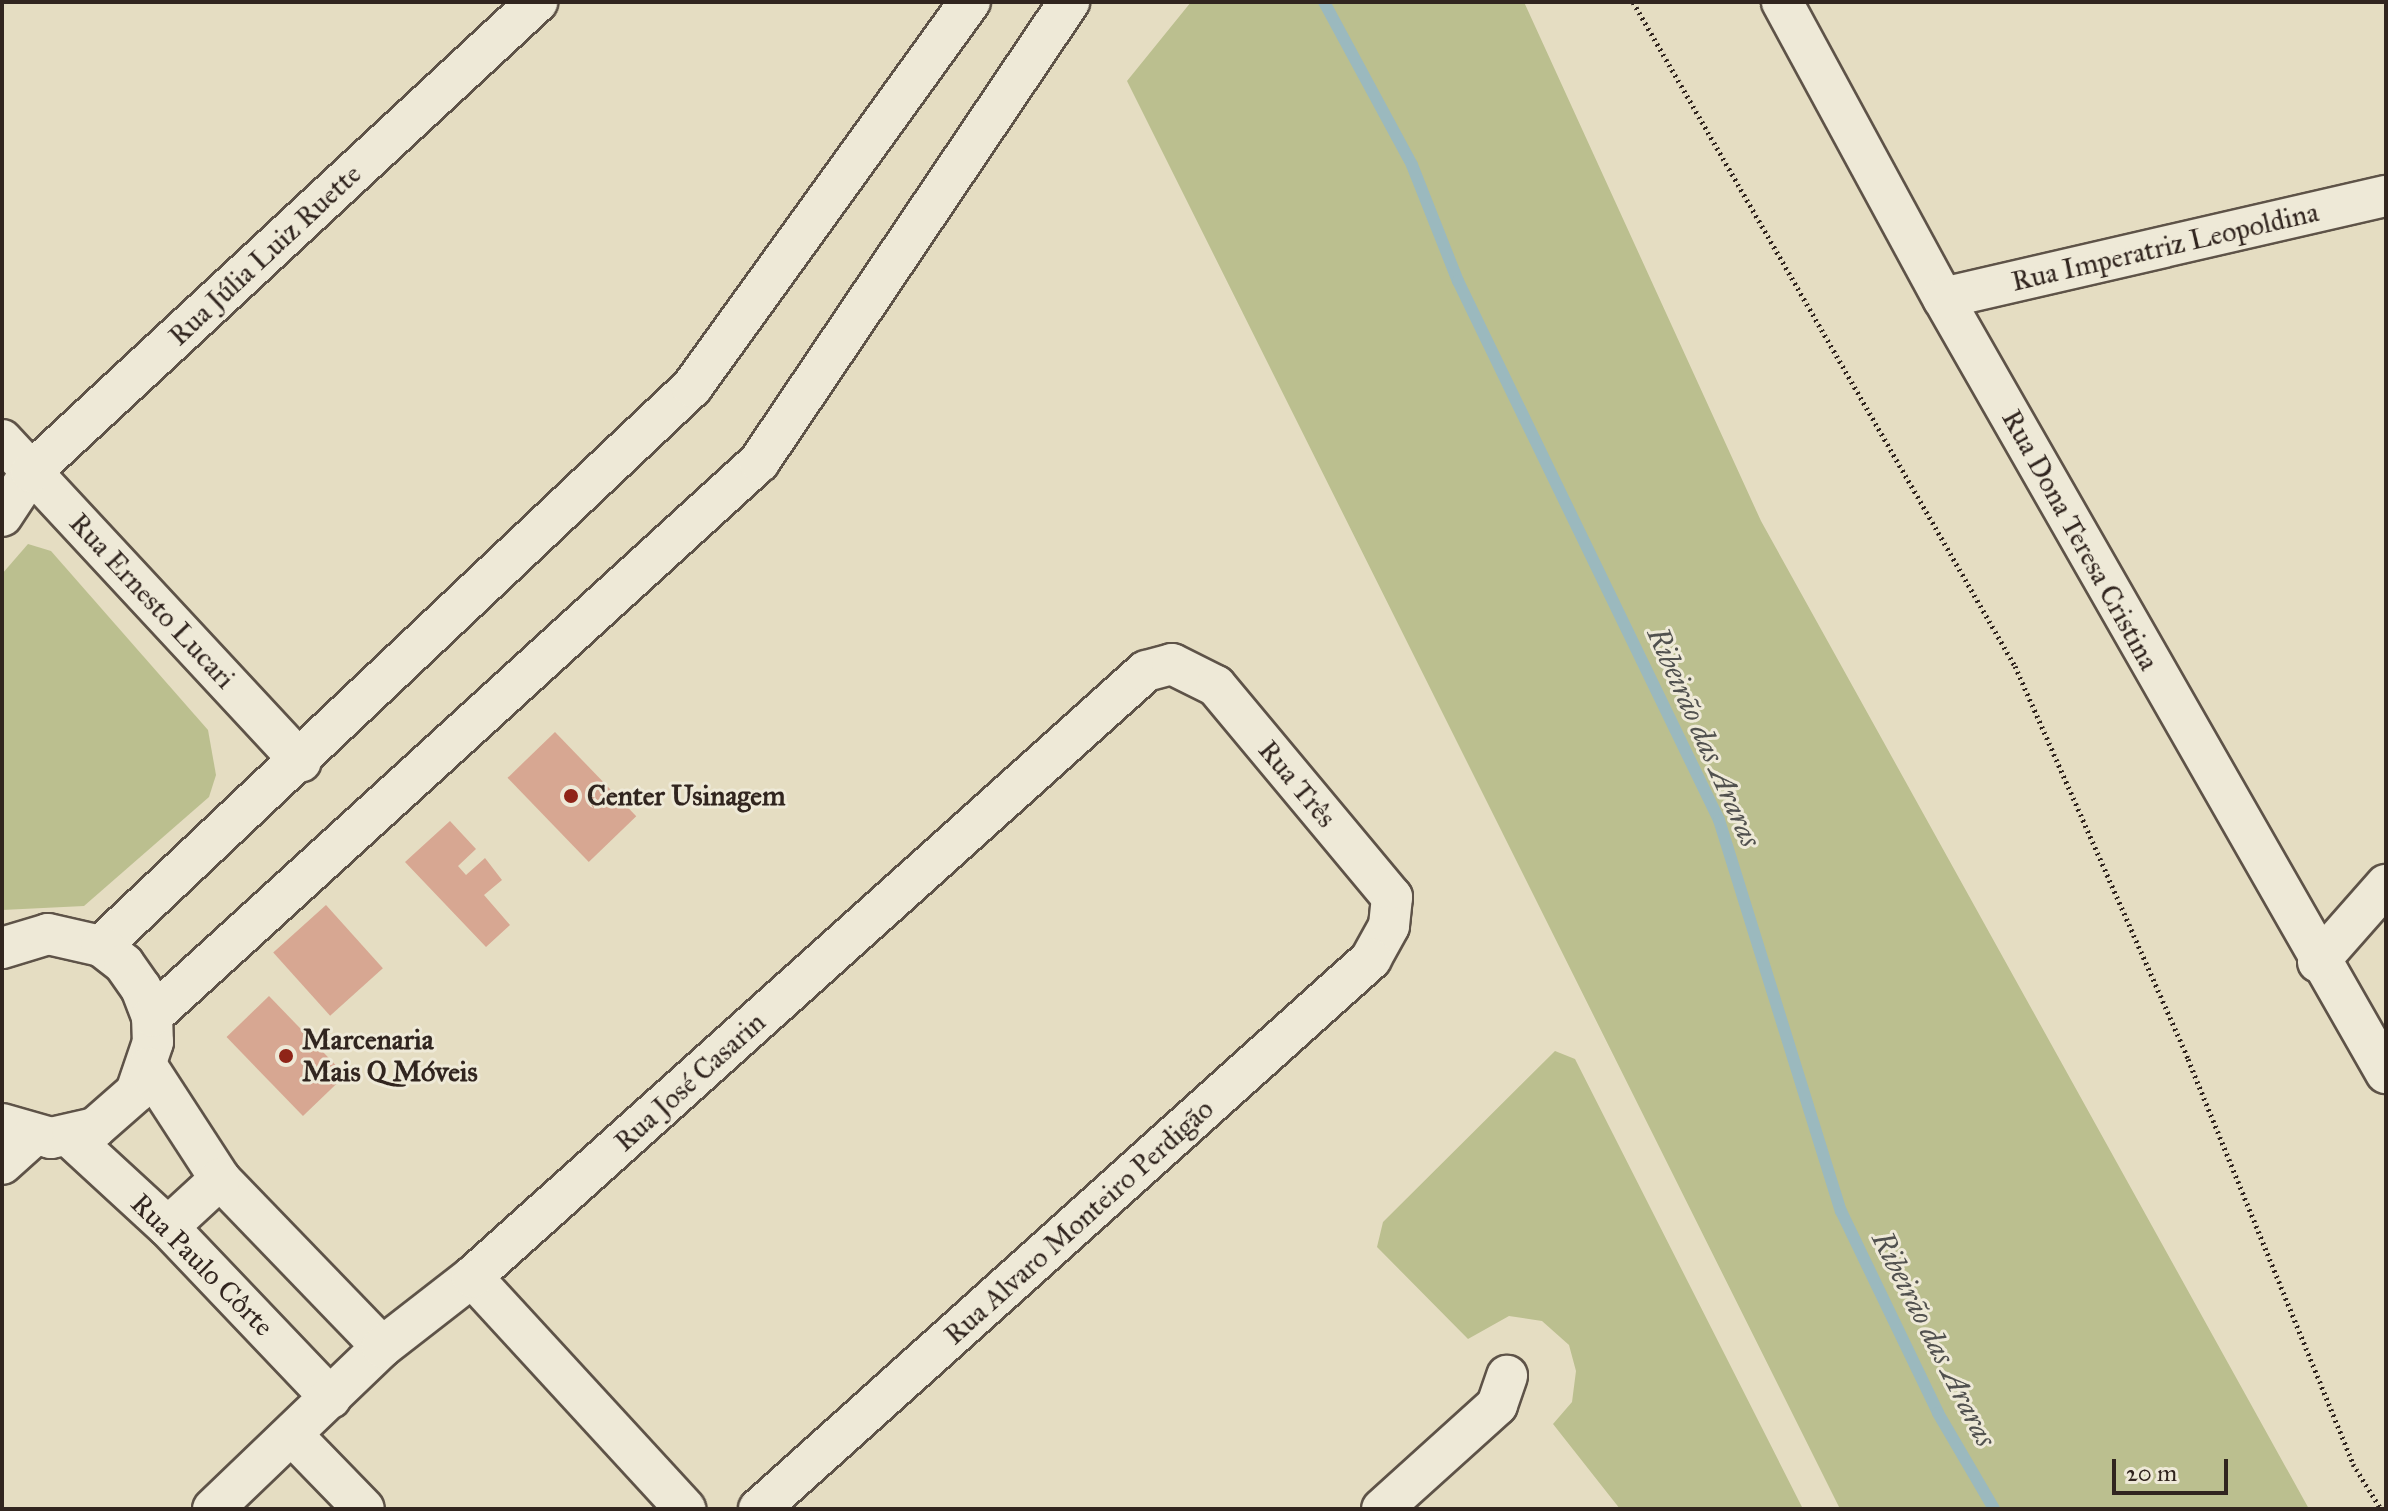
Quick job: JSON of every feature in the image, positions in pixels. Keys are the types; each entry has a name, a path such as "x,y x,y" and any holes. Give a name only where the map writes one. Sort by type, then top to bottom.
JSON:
{"street":[{"name":"Rua Júlia Luiz Ruette","path":"2,516 31,472 537,2"},
{"path":"101,946 301,762 692,387 970,2"},
{"path":"152,1016 759,462 1069,2"},
{"name":"Rua Dona Teresa Cristina","path":"1782,2 1943,298 2318,962 2386,1073"},
{"name":"Rua Imperatriz Leopoldina","path":"1943,298 2386,196"},
{"name":"Rua Ernesto Lucari","path":"2,440 301,762"},
{"name":"Rua Três","path":"1172,664 1216,686 1392,897 1389,926"},
{"name":"Rua José Casarin","path":"213,1509 294,1437 382,1347 472,1277 1146,671 1172,664"},
{"path":"2318,962 2386,885"},
{"name":"Rua Alvaro Monteiro Perdigão","path":"759,1509 1371,959 1389,926"},
{"path":"2,1164 35,1132 118,1113 148,1068 152,1016 124,964 101,946 62,935 8,940"},
{"path":"148,1068 220,1179 382,1347"},
{"name":"Rua Paulo Côrte","path":"35,1132 168,1227 331,1398"},
{"path":"168,1227 220,1179"},
{"path":"472,1277 685,1509"},
{"path":"1382,1509 1497,1405 1507,1376"},
{"path":"294,1437 364,1509"}],"path":[{"path":"1633,2 2015,666 2188,1059 2353,1464 2381,1509"}],"green space":[{"path":"1191,2 1524,2 1761,521 2309,1509 1840,1509 1127,81"},
{"path":"28,544 51,551 208,730 216,775 209,797 84,906 2,910 2,574"},
{"path":"1555,1051 1575,1059 1803,1509 1620,1509 1553,1424 1572,1402 1576,1371 1569,1345 1542,1321 1509,1316 1468,1339 1377,1247 1383,1222"}],"building":[{"name":"Center Usinagem","path":"555,732 636,816 589,862 508,778"},
{"path":"450,821 476,849 458,866 466,875 485,858 502,880 484,895 510,925 486,947 405,862"},
{"path":"326,905 383,968 330,1016 273,953"},
{"name":"Marcenaria Mais Q Móveis","path":"269,996 345,1075 303,1116 227,1037"}],"waterway":[{"name":"Ribeirão das Araras","path":"1324,2 1412,165 1458,281 1719,820 1841,1211 1938,1413 1994,1509"}],"place":[{"name":"Center Usinagem","path":"571,796"},
{"name":"Marcenaria Mais Q Móveis","path":"286,1056"}]}
